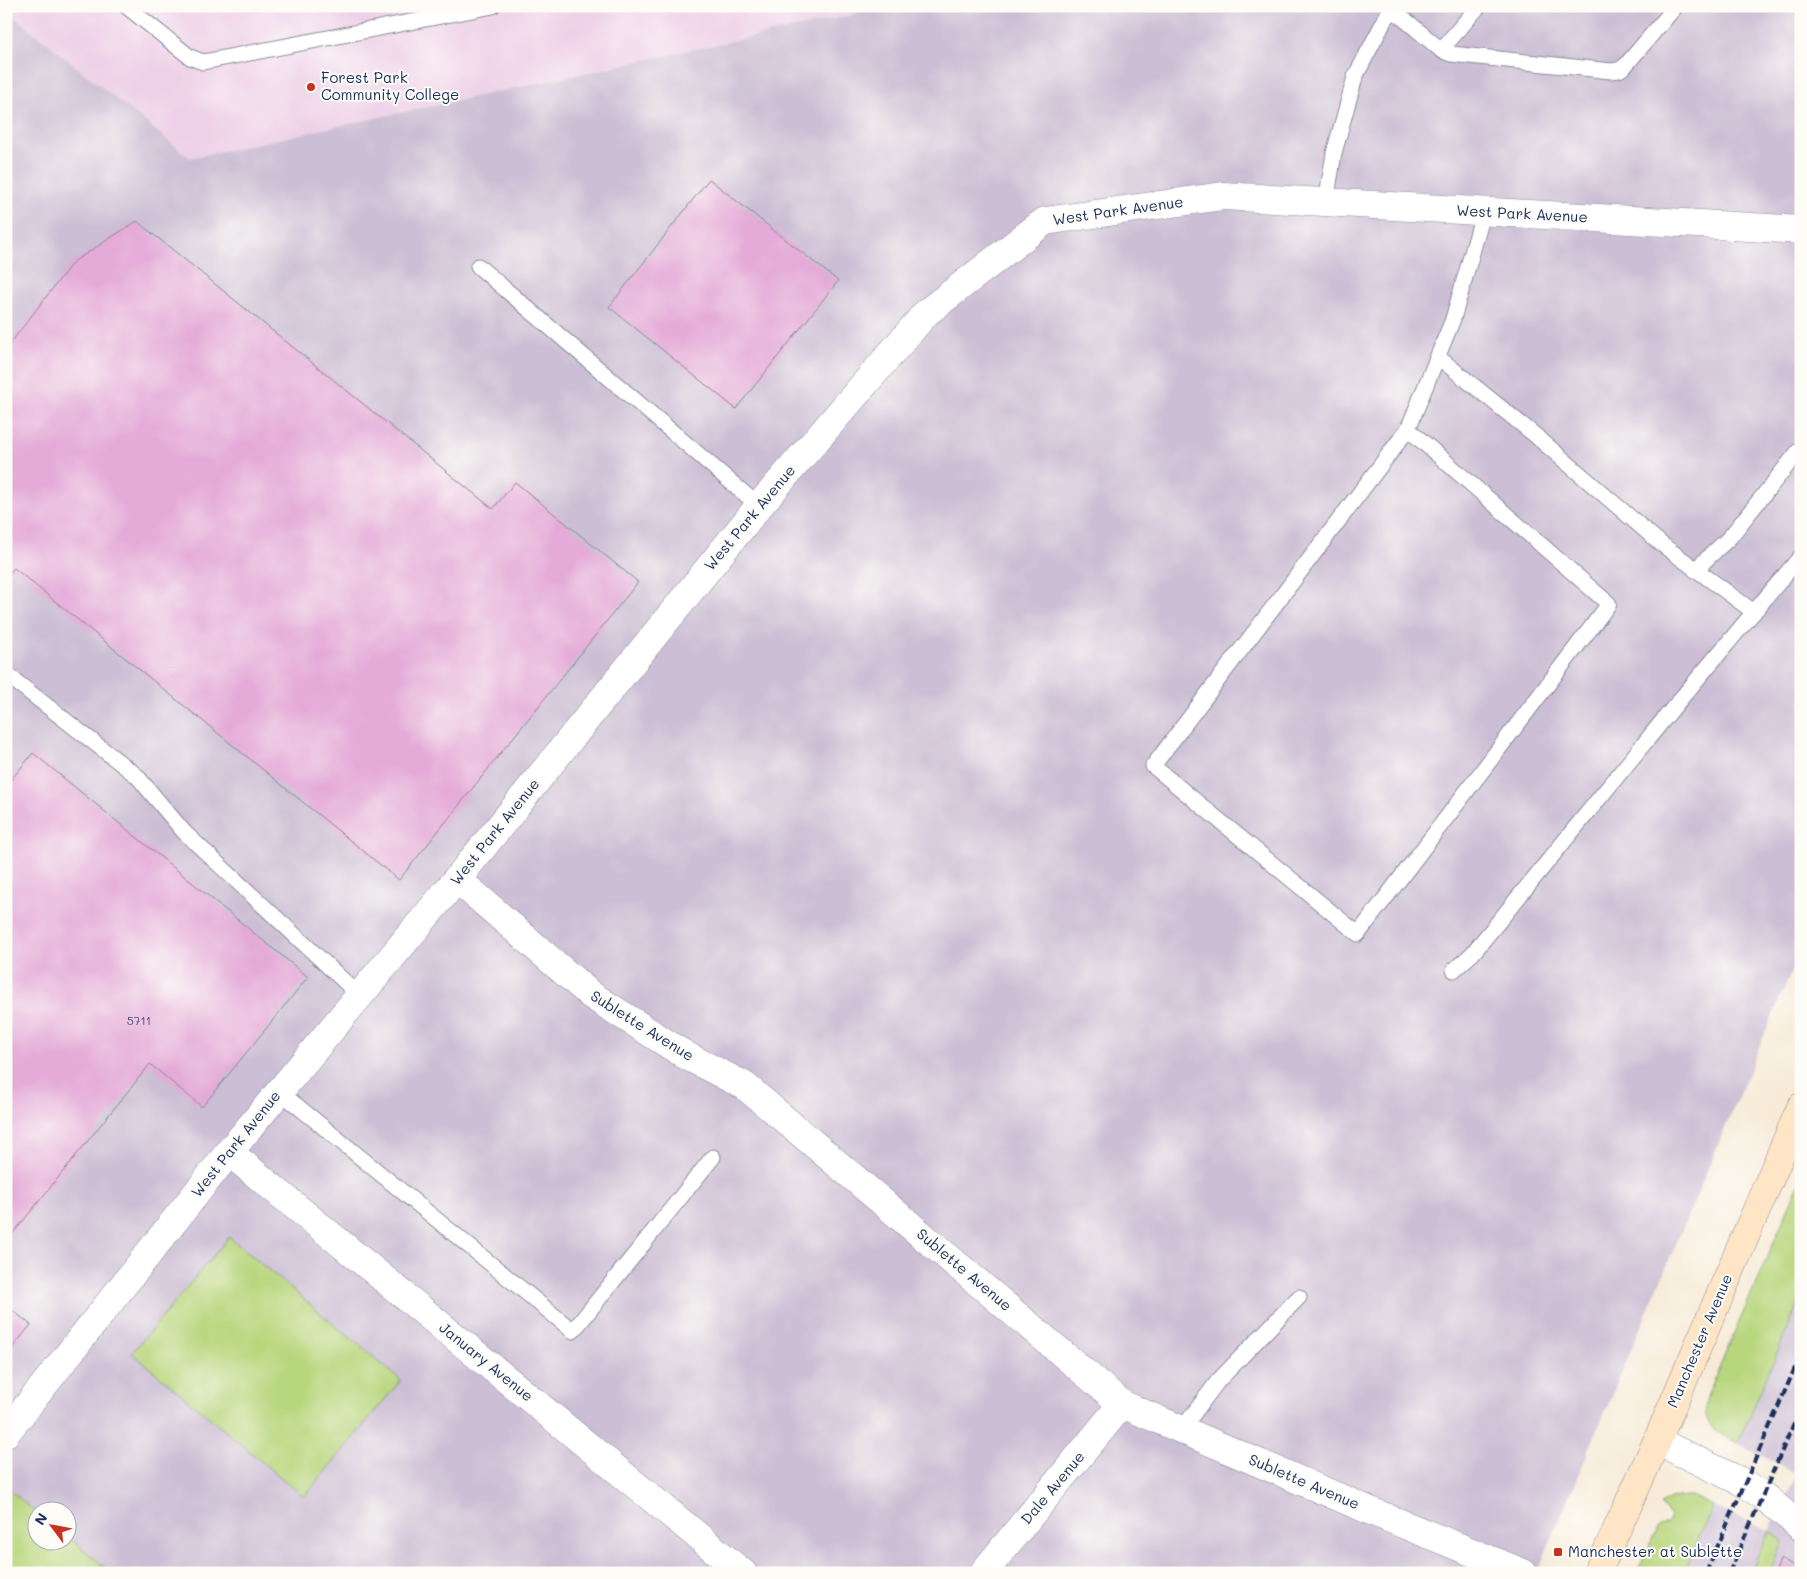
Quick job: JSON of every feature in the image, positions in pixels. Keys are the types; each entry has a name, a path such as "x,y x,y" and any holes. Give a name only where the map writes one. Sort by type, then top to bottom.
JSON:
{"main road":[{"name":"Manchester Avenue","path":"1597,1573 1657,1441 1801,1107"}],"street":[{"name":"West Park Avenue","path":"6,1433 229,1152 457,879 759,506 926,313 1045,221 1223,196 1801,230"},
{"name":"Sublette Avenue","path":"457,879 591,995 685,1055 745,1086 1122,1404 1373,1512 1523,1573"},
{"name":"January Avenue","path":"229,1152 743,1573"},
{"name":"Dale Avenue","path":"983,1573 1122,1404"},
{"path":"1657,1441 1744,1483 1801,1527"}],"lane":[{"path":"126,6 190,57 203,62 493,6"},
{"path":"1441,50 1479,6"},
{"path":"1326,202 1334,153 1355,78 1390,7 1441,50 1450,54 1611,71 1619,70 1625,66 1676,6"},
{"path":"1408,429 1609,604 1358,934 1153,766 1408,429 1453,319 1484,211"},
{"path":"478,266 759,506"},
{"path":"1438,357 1536,436 1660,543 1754,612"},
{"path":"1695,570 1730,537 1801,448"},
{"path":"1454,970 1472,954 1672,709 1801,556"},
{"path":"6,674 137,776 184,832 359,995"},
{"path":"279,1092 574,1331 713,1158"},
{"path":"1182,1429 1218,1381 1299,1297"}],"shaded area":[{"name":"Forest Park Community College","path":"6,6 870,6 849,16 190,158 6,10"},
{"path":"870,6 1801,6 1801,948 1537,1573 112,1573 78,1545 78,1502 28,1502 28,1505 6,1487 6,10 190,158 849,16"},
{"path":"1801,1297 1801,1573 1769,1573 1783,1541 1770,1531 1751,1573 1684,1573 1713,1506 1769,1531 1797,1474 1738,1443"}],"green space":[{"path":"1801,1179 1801,1297 1738,1443 1722,1435 1707,1419 1706,1404 1708,1394"},
{"path":"229,1237 401,1380 304,1497 132,1353"},
{"path":"7,1488 28,1506 28,1552 78,1552 78,1545 112,1573 6,1573"},
{"path":"1692,1496 1713,1506 1684,1573 1637,1573 1658,1526 1666,1522 1670,1517 1661,1505 1676,1497"},
{"path":"1769,1531 1783,1541 1769,1573 1751,1573"}],"building":[{"path":"709,179 838,281 736,409 609,307"},
{"path":"137,221 493,509 515,482 638,582 399,880 14,568 6,577 6,343 9,345 73,262"},
{"path":"33,753 308,977 202,1107 150,1064 6,1242 6,786"},
{"path":"6,1305 31,1325 6,1355"},
{"path":"1781,1558 1792,1565 1801,1573 1775,1573"}],"railway":[{"path":"1706,1573 1801,1354"},
{"path":"1729,1573 1801,1407"}],"place":[{"name":"Forest Park Community College","path":"311,87"},
{"name":"Manchester at Sublette","path":"1558,1552"}]}
